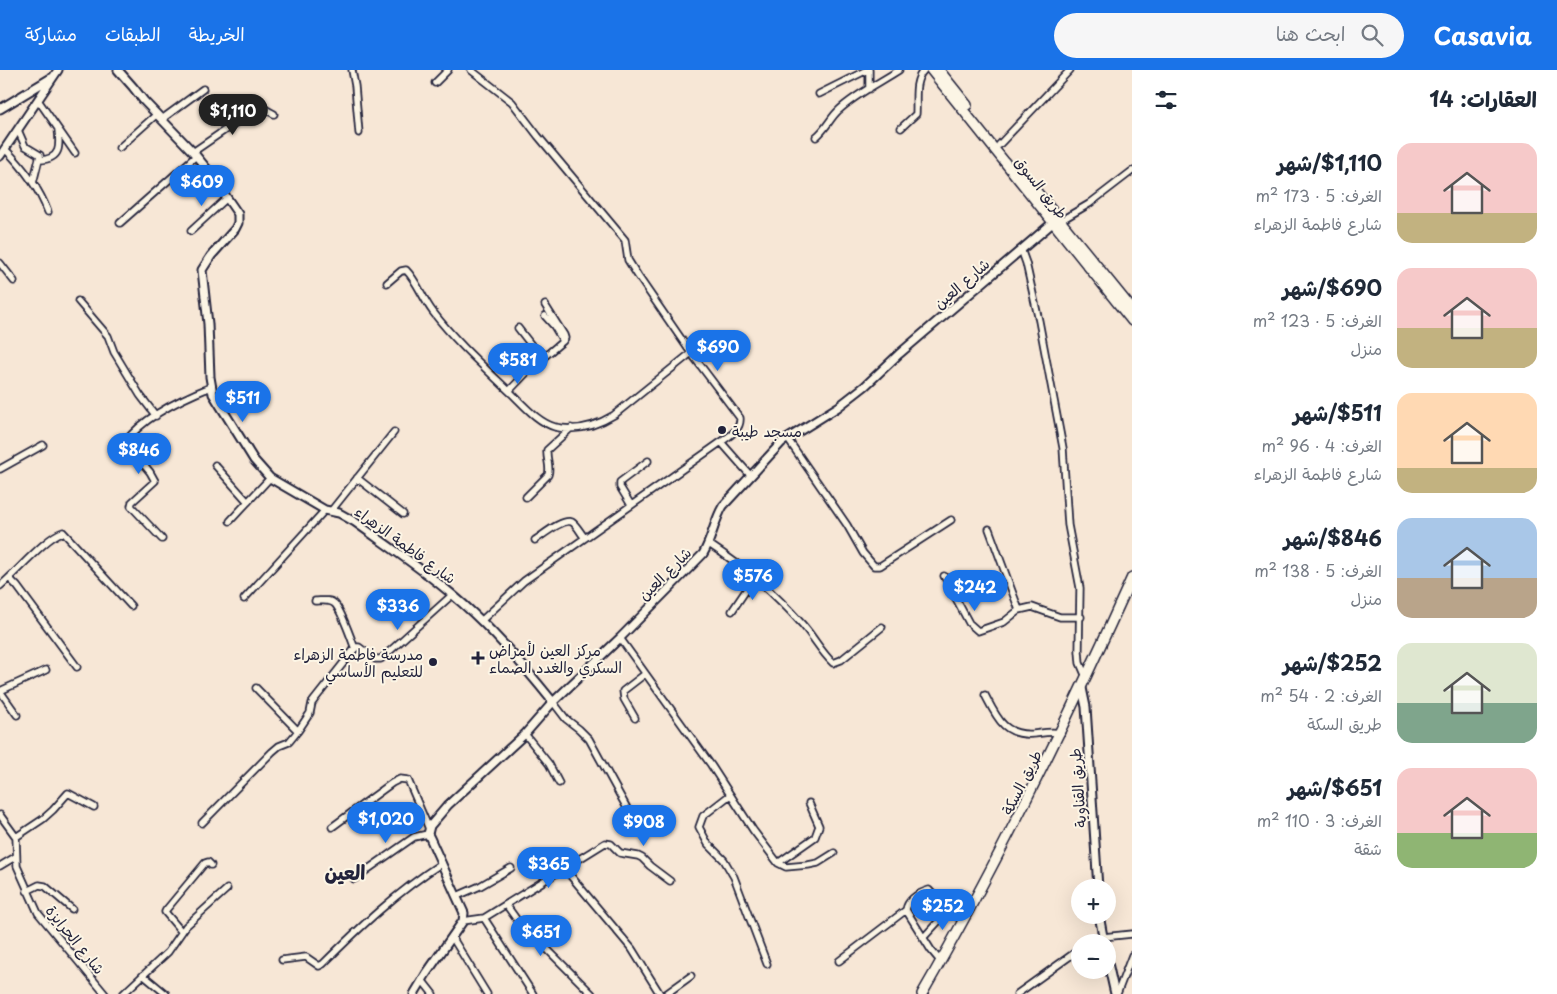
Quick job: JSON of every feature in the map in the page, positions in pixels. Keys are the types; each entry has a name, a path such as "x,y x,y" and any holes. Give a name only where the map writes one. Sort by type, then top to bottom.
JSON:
{"main road":[{"name":"طريق السوق","path":"931,70 1132,309"},
{"name":"طريق السوق","path":"939,70 999,145 1132,321"},
{"name":"طريق السكة","path":"922,994 964,921 1061,733 1132,577"}],"street":[{"path":"0,156 58,70"},
{"name":"شارع فاطمة الزهراء","path":"118,70 144,101 195,154 238,214 238,223 232,234 211,256 202,270 208,324 211,387 216,400 254,460 270,478 294,493 328,510 344,515 452,595 481,621 520,662 552,702"},
{"path":"352,70 359,133"},
{"path":"435,83 448,70"},
{"path":"471,70 512,102 625,240 628,260 691,353 740,418 737,430 524,581 481,621"},
{"path":"819,94 868,70 869,89"},
{"path":"816,137 824,130 837,111 899,70"},
{"path":"901,128 916,114 916,85 919,75 924,70"},
{"path":"999,145 1070,70"},
{"path":"0,110 53,77"},
{"path":"119,148 160,117 203,89"},
{"path":"38,100 75,154"},
{"path":"120,223 195,154 257,108 263,108 274,114"},
{"path":"18,130 26,146 40,155 40,160 47,160 54,156 59,149 58,129"},
{"path":"5,149 40,194"},
{"path":"40,155 34,183 48,212"},
{"path":"1057,221 1089,204 1132,171"},
{"path":"191,231 227,198"},
{"name":"شارع العين","path":"428,832 433,821 448,805 525,734 552,702 620,638 703,554 709,544 718,514 750,475 787,438 838,407 860,391 1021,249 1057,221"},
{"path":"1021,249 1039,321 1063,448 1068,525 1080,588 1081,617 1078,651 1086,679"},
{"path":"0,263 14,281"},
{"path":"387,283 401,271 406,270 432,311 459,343 534,414 549,424 571,428 588,427 614,415 691,353"},
{"path":"78,301 108,336 114,352 140,396 156,416"},
{"path":"509,391 565,338 545,305"},
{"path":"545,316 563,341"},
{"path":"518,328 542,359"},
{"path":"162,539 131,506 132,502 155,481 150,472 125,442 133,433 156,416 192,395 211,387"},
{"path":"526,496 548,475 550,470 546,455 547,450 571,428"},
{"path":"244,599 357,478 394,432"},
{"path":"787,438 847,525 863,553 874,566 880,566 951,520"},
{"path":"721,442 750,475"},
{"path":"0,468 42,445"},
{"path":"631,505 620,487 620,482 648,461"},
{"path":"215,465 248,502"},
{"path":"230,521 270,478"},
{"path":"357,478 402,514"},
{"path":"535,540 560,524 568,522 573,523 585,538"},
{"path":"989,529 1019,610"},
{"path":"0,586 38,550 63,532 130,606"},
{"path":"709,544 766,586 803,625 833,663 841,660 882,627"},
{"path":"944,576 969,623 978,631 1004,622 1019,610 1032,607 1060,617 1081,617"},
{"path":"732,611 755,577"},
{"path":"9,578 77,667"},
{"path":"202,823 272,752 289,742 310,713 311,705 315,699 355,649 359,647 374,660 381,659 452,595"},
{"path":"315,601 326,600 335,604 355,649"},
{"path":"620,638 778,864 786,867 808,865 818,863 834,853"},
{"path":"17,716 0,691 46,670"},
{"path":"635,718 624,699 623,691 645,674"},
{"path":"256,688 298,731"},
{"name":"طريق القناوية","path":"1082,688 1086,708 1097,879"},
{"path":"985,695 998,720 1006,728 1022,734 1061,733"},
{"path":"552,702 566,719 588,739 633,819"},
{"path":"525,734 549,764 559,782"},
{"path":"332,827 392,783 400,779 408,780 428,832 464,912 463,921 414,994"},
{"path":"0,815 16,837 54,810 68,793 94,807"},
{"path":"730,795 703,816 699,827 708,844 724,860 734,877 766,964"},
{"path":"778,864 815,837 818,826 809,803"},
{"path":"354,879 414,837 428,832"},
{"name":"شارع الحرايزة","path":"16,837 16,857 19,873 45,923 105,994"},
{"path":"463,921 484,918 507,906 605,843 611,844 620,853 642,858 670,881"},
{"path":"0,866 16,857"},
{"path":"181,931 165,912 205,863 208,862 211,865"},
{"path":"282,960 306,958 319,966 323,964 374,914 408,886 442,863"},
{"path":"457,896 480,886 511,868"},
{"path":"564,868 632,949 660,994"},
{"path":"27,891 39,885 45,886 72,909"},
{"path":"123,994 168,952 181,931 227,889"},
{"path":"839,960 906,910 910,901 929,890 948,911 964,921"},
{"path":"507,906 522,927 592,994"},
{"path":"906,910 931,950 941,962"},
{"path":"923,938 948,911"},
{"path":"484,918 533,994"},
{"path":"1116,937 1132,934"},
{"path":"452,937 487,994"},
{"path":"1017,994 1071,955"},
{"path":"1116,994 1132,955"},
{"path":"143,975 166,994"},
{"path":"666,994 691,976"},
{"path":"1112,979 1116,994"},
{"path":"422,980 433,994"}],"place":[{"name":"مسجد طيبة","path":"722,430"},
{"name":"مركز العين لأمراض السكري والغدد الصماء","path":"478,658"},
{"name":"مدرسة فاطمة الزهراء للتعليم الأساسي","path":"433,662"}],"district":[{"name":"العين","path":"345,872"}]}
